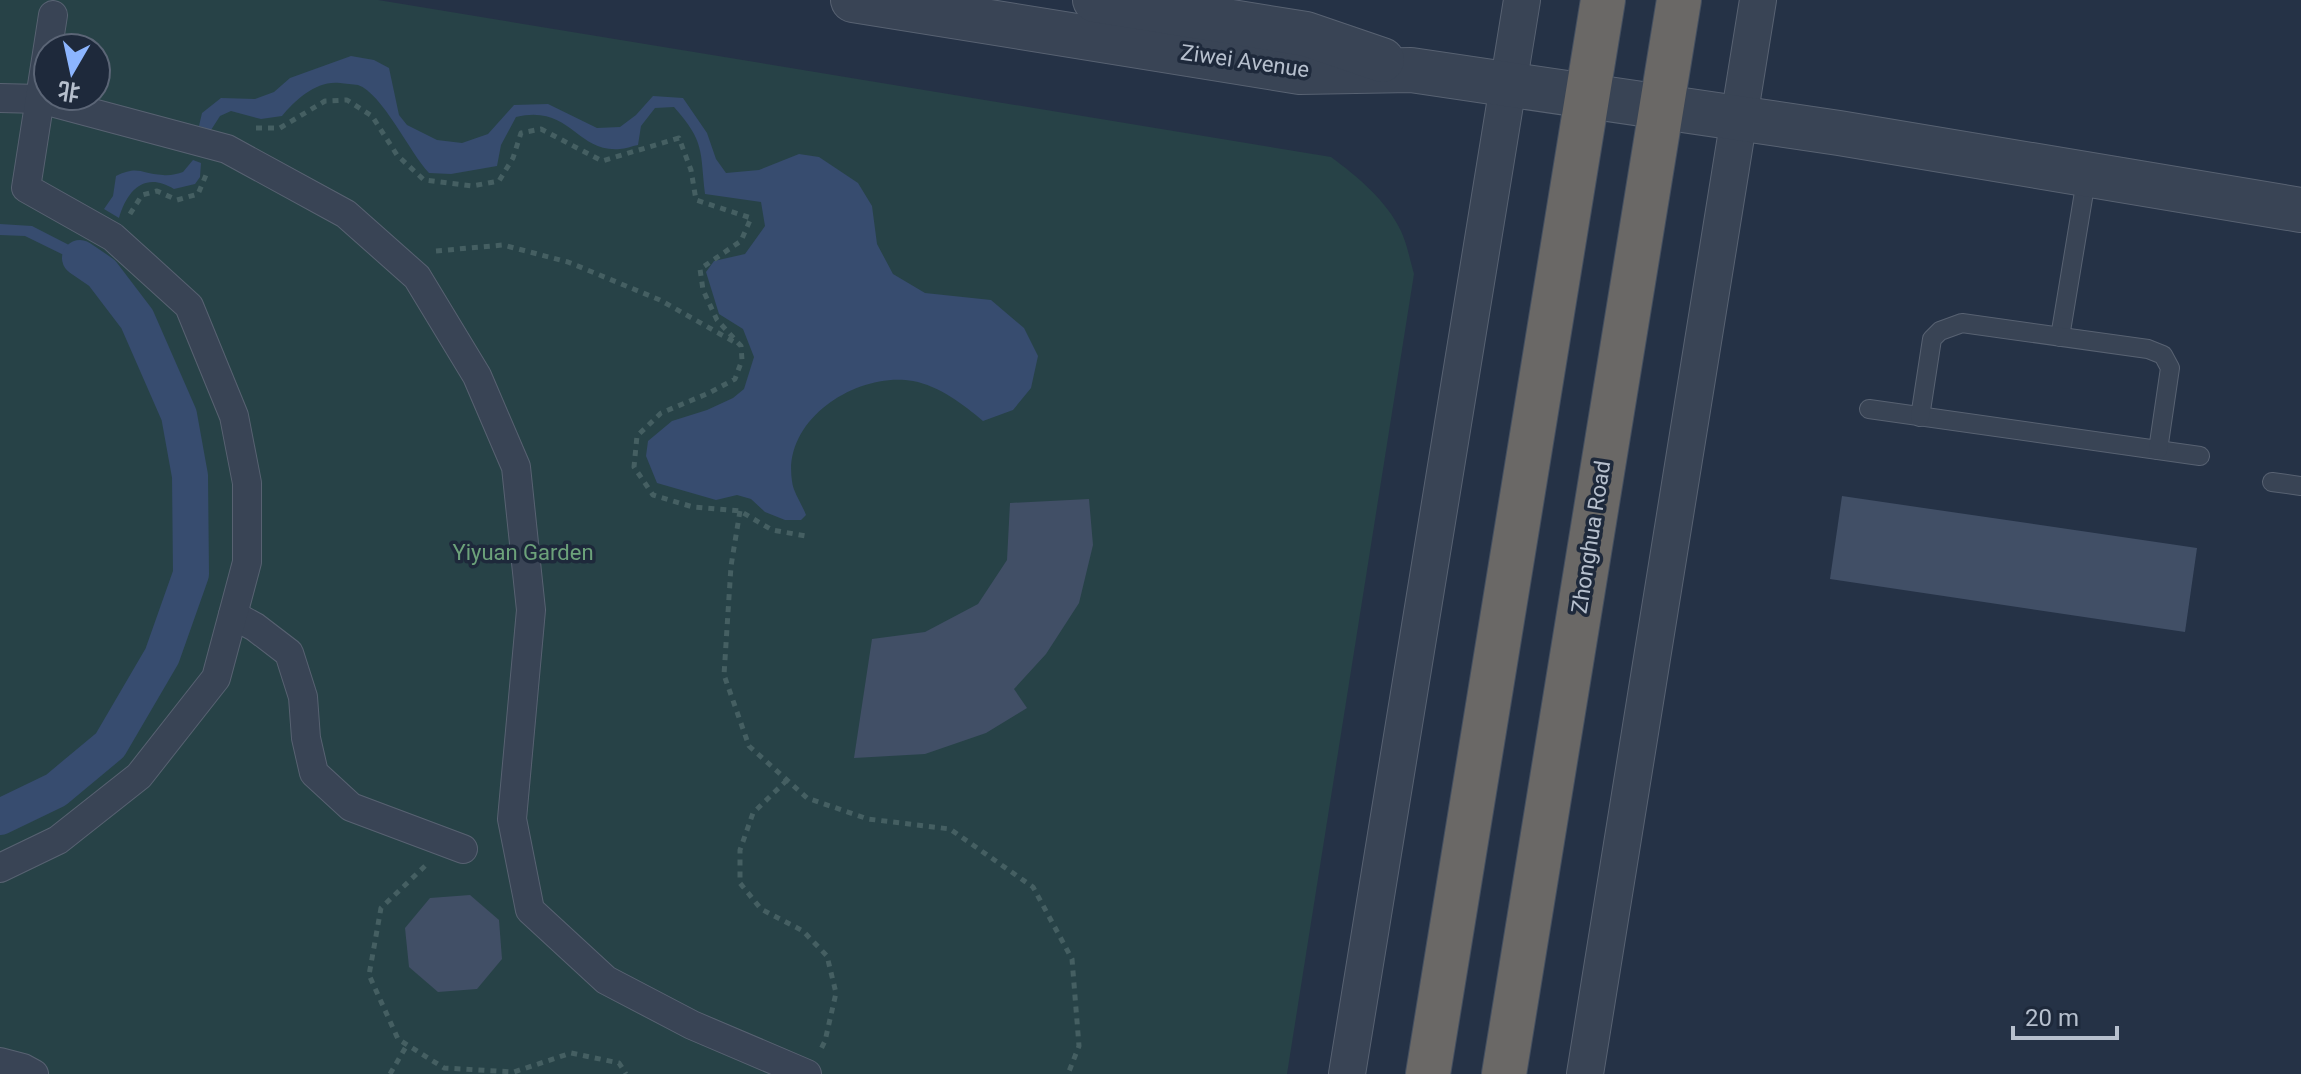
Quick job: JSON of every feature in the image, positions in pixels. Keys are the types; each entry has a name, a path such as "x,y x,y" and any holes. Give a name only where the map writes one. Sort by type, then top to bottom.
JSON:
{"highway":[{"path":"1428,1074 1603,0"},
{"name":"Zhonghua Road","path":"1504,1074 1679,0"}],"street":[{"name":"Ziwei Avenue","path":"853,0 1300,72 1411,70"},
{"name":"Ziwei Avenue","path":"1095,0 1306,34 1411,70"},
{"path":"1347,1074 1522,0"},
{"path":"1585,1074 1758,0"},
{"path":"50,32 53,15"},
{"path":"1411,70 1739,118 2301,210"},
{"path":"0,98 32,99"},
{"path":"0,868 58,840 139,776 216,678 247,562 247,483 234,416 189,306 113,237 26,188 38,112"},
{"path":"89,112 227,149 346,214 417,277 477,376 516,467 531,610 512,819 530,910 606,980 692,1025 807,1074"},
{"path":"233,615 255,627 289,653 303,697 306,738 314,773 351,807 463,849"},
{"path":"0,1062 34,1074"}],"lane":[{"path":"2060,337 2087,174"},
{"path":"1920,417 1932,339 1940,331 1962,323 2148,349 2163,355 2170,368 2158,450"},
{"path":"1869,409 2200,456"},
{"path":"2272,482 2301,486"}],"path":[{"path":"113,237 142,195 157,191 177,200 198,194 217,135 235,126 280,128 325,101 347,100 372,116 397,155 424,180 472,186 499,181 513,158 521,133 541,129 602,161 679,138 691,170 696,200 751,218 741,241 700,269 703,290 717,320 741,346 742,360 735,379 661,413 637,436 634,467 653,495 693,507 740,511 772,530 806,536"},
{"path":"396,259 425,252 503,245 568,262 646,295 741,346"},
{"path":"740,511 731,566 724,675 749,746 807,798 868,819 950,829 1033,887 1072,959 1079,1046 1068,1074"},
{"path":"787,780 753,813 740,850 740,883 761,909 803,931 827,956 836,993 825,1041 807,1074"},
{"path":"463,849 430,861 381,908 369,975 398,1039 444,1068 514,1072 571,1053 619,1063 626,1074"},
{"path":"390,1074 407,1045"}],"green space":[{"name":"Yiyuan Garden","path":"0,0 378,0 1331,157 1351,173 1388,209 1395,220 1405,241 1414,274 1287,1074 0,1074"}],"water":[{"path":"351,56 374,60 389,68 399,115 407,125 437,140 462,143 488,134 514,105 548,104 597,128 620,127 653,96 683,98 707,133 716,159 726,173 759,170 799,154 819,157 858,183 872,206 877,244 893,274 925,293 991,300 1024,328 1038,356 1031,388 1013,410 983,421 959,402 923,383 892,380 848,392 828,404 799,437 792,458 792,481 806,515 801,520 785,520 765,512 751,499 737,495 716,500 657,483 646,456 648,441 672,421 707,410 744,389 754,357 743,329 719,314 706,272 714,261 745,254 765,226 761,202 705,194 696,138 674,107 655,108 641,126 638,145 620,149 593,144 549,117 516,117 501,145 497,166 451,174 429,173 377,99 358,85 331,83 315,88 282,116 261,119 231,111 220,116 211,130 199,126 202,113 221,98 255,99 274,92 290,78"},
{"path":"193,160 201,163 200,177 195,184 174,189 164,184 146,183 132,192 119,218 104,209 113,196 116,176 135,171 176,174 183,172"},
{"path":"0,224 32,226 69,245 80,241 89,246 80,258 74,260 25,236 0,235"}],"building":[{"path":"1842,496 2197,548 2185,632 1830,579"},
{"path":"1089,499 1093,545 1079,603 1046,654 1014,689 1027,708 986,733 925,754 854,758 872,639 925,632 978,604 1007,560 1010,503"},
{"path":"470,895 499,920 502,959 477,989 438,992 409,967 405,928 430,898"}],"waterway":[{"path":"0,817 56,790 110,745 162,656 191,574 190,476 179,415 137,319 102,273 80,258"}]}
